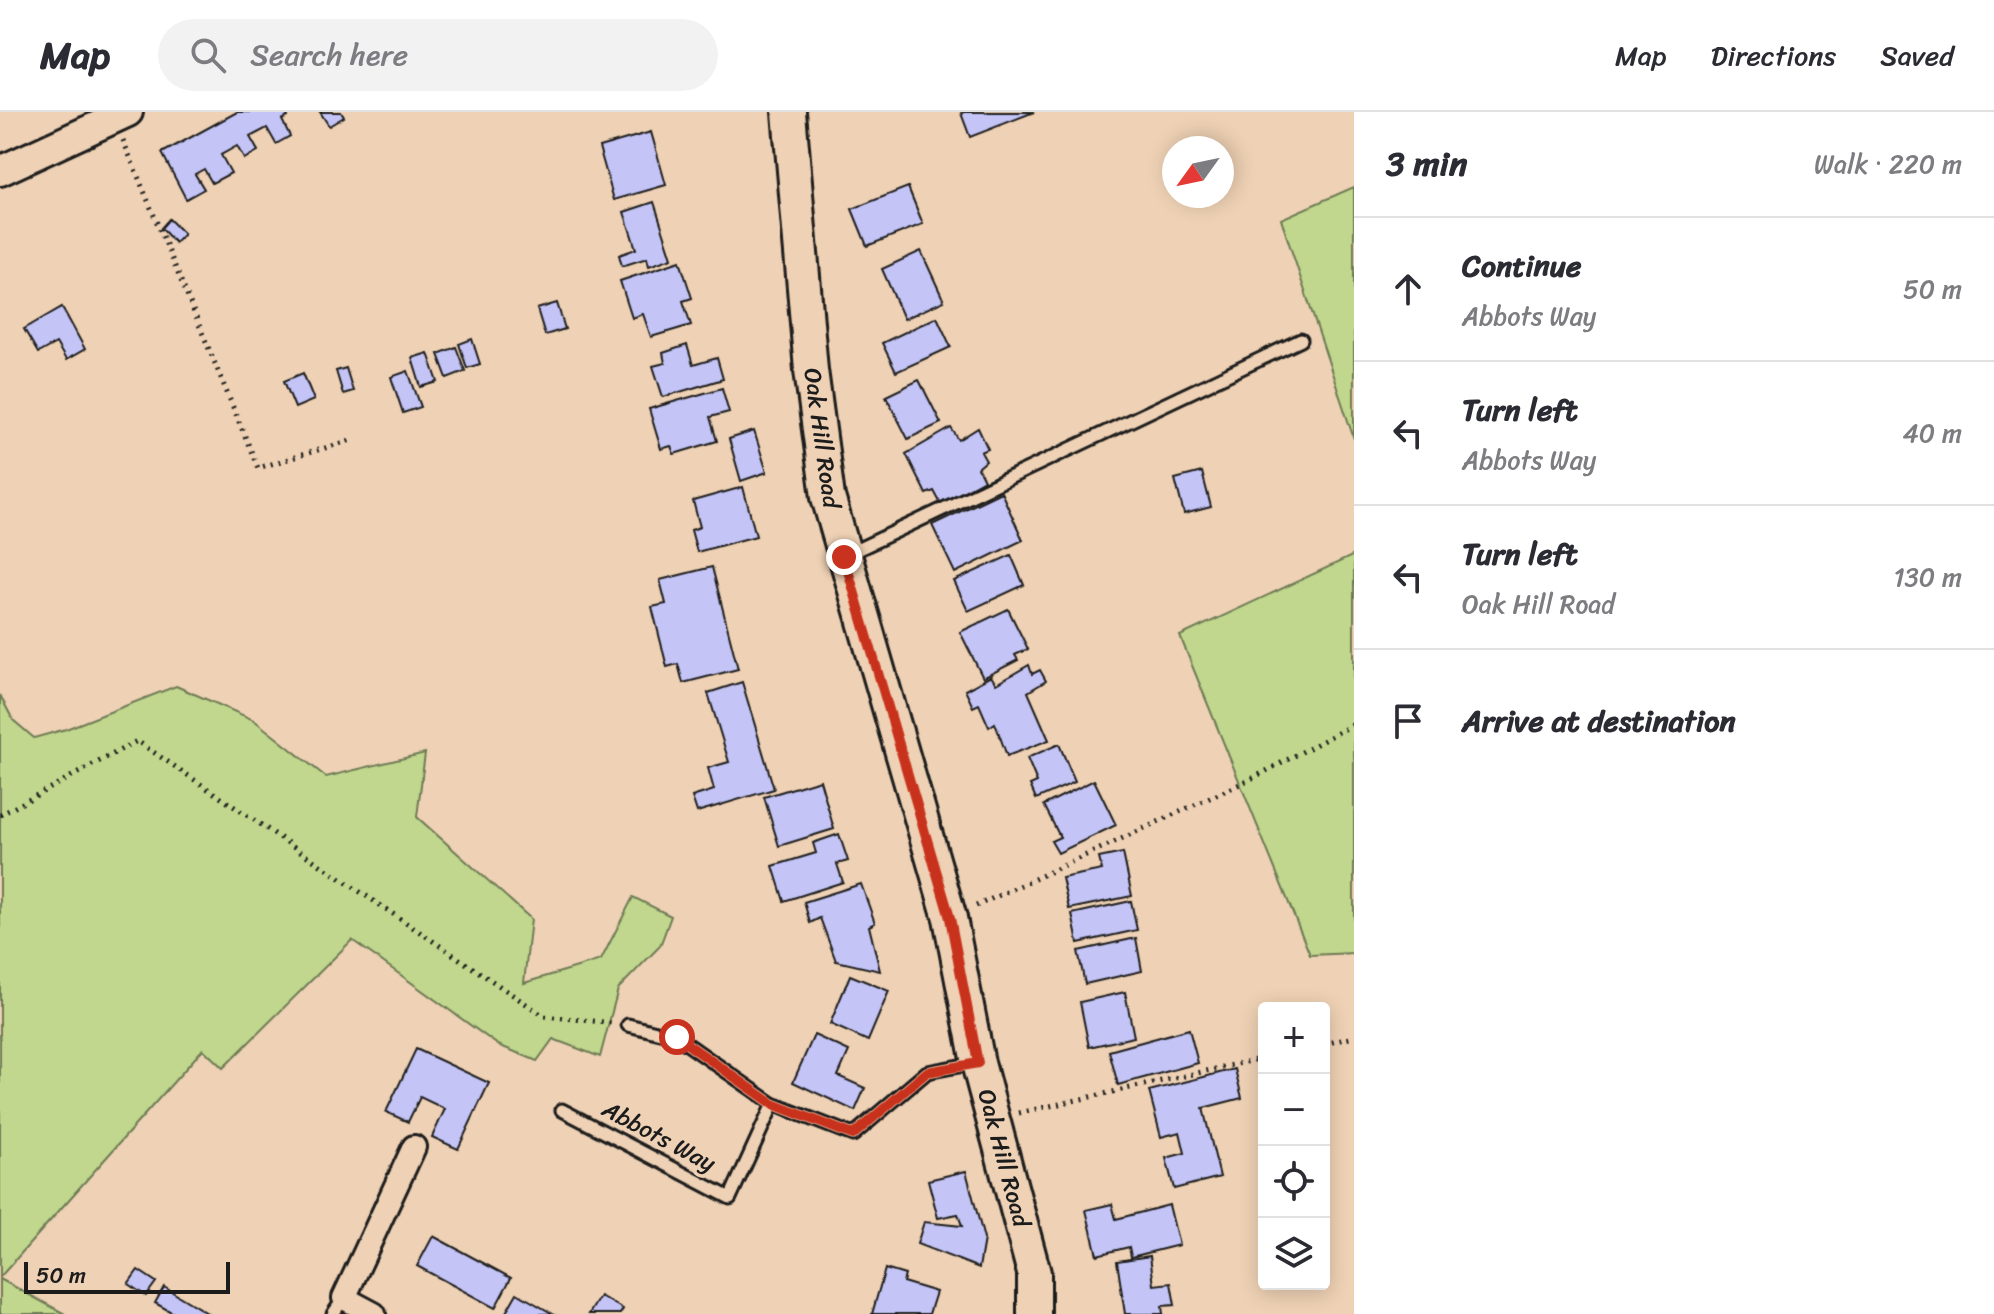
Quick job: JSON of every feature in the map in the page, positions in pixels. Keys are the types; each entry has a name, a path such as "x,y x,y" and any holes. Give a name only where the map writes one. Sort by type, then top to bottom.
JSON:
{"main road":[{"name":"Oak Hill Road","path":"789,112 811,370 828,497 950,918 978,1063 1034,1273 1034,1314"}],"street":[{"path":"0,171 121,115"},
{"path":"374,1314 338,1306 414,1147"}],"lane":[{"path":"844,557 1301,340"},
{"path":"628,1025 677,1037 773,1104 853,1135 927,1072 978,1063"},
{"name":"Abbots Way","path":"562,1110 730,1198 773,1104"}],"path":[{"path":"121,115 258,468 355,439"},
{"path":"950,918 1255,777 1354,724"},
{"path":"0,815 137,741 544,1016 628,1025"},
{"path":"1330,1043 1354,1037"},
{"path":"993,1118 1258,1059"}],"green space":[{"path":"1354,187 1354,439 1281,219"},
{"path":"1354,555 1354,953 1310,955 1180,636"},
{"path":"176,686 254,720 326,777 425,753 417,817 531,919 524,983 601,960 633,897 671,916 660,946 618,989 600,1057 553,1039 537,1061 498,1045 352,940 223,1068 203,1049 0,1277 0,695 13,720 34,738 66,729"},
{"path":"0,1279 65,1314 0,1314"}],"building":[{"path":"237,112 285,112 288,117 282,120 290,136 276,144 267,128 250,137 258,151 244,159 237,146 221,155 231,173 212,183 204,169 195,174 204,189 186,199 162,153"},
{"path":"320,112 341,112 344,117 329,126"},
{"path":"1034,112 970,137 961,113"},
{"path":"651,132 666,185 614,200 599,147"},
{"path":"908,187 923,224 867,246 852,209"},
{"path":"654,202 672,258 649,266 647,258 622,266 619,255 636,249 624,212"},
{"path":"169,219 184,234 175,243 161,228"},
{"path":"921,251 944,301 904,319 882,269"},
{"path":"680,261 692,298 683,301 691,325 651,337 643,314 632,318 620,281"},
{"path":"557,303 565,329 545,335 537,309"},
{"path":"62,307 85,349 66,360 56,343 38,353 24,329"},
{"path":"937,317 951,347 896,372 882,343"},
{"path":"472,339 480,364 467,368 459,344"},
{"path":"687,345 693,365 717,358 723,379 663,397 653,366 665,363 663,353"},
{"path":"456,347 465,371 447,378 438,354"},
{"path":"428,353 438,382 421,387 412,358"},
{"path":"346,368 353,391 343,394 336,371"},
{"path":"408,371 421,407 403,413 391,377"},
{"path":"303,373 314,400 295,408 284,381"},
{"path":"919,380 941,423 908,439 886,396"},
{"path":"722,388 729,412 710,417 717,441 674,454 671,446 661,449 649,409"},
{"path":"951,428 959,440 978,428 988,449 981,452 986,461 978,468 984,480 941,504 934,491 926,494 906,454"},
{"path":"754,431 767,472 741,481 729,439"},
{"path":"1202,472 1211,507 1184,514 1175,479"},
{"path":"743,487 756,536 697,552 691,530 700,527 693,501"},
{"path":"1001,492 1023,540 955,573 932,525"},
{"path":"1011,555 1024,585 968,611 954,581"},
{"path":"712,567 738,669 683,683 678,664 667,667 652,607 666,604 660,580"},
{"path":"1008,609 1028,649 1015,655 1018,660 983,678 960,632"},
{"path":"1029,665 1032,674 1040,670 1046,681 1028,692 1049,740 1007,756 995,723 989,727 979,704 973,707 965,690 991,676 996,684"},
{"path":"742,682 774,789 697,812 692,797 714,790 708,768 729,762 708,693"},
{"path":"1059,744 1075,782 1036,799 1030,785 1037,782 1027,758"},
{"path":"820,780 834,829 779,846 764,797"},
{"path":"1094,780 1116,825 1058,853 1051,841 1060,837 1044,805"},
{"path":"839,834 848,861 837,864 843,882 784,901 773,866 816,853 813,843"},
{"path":"1123,853 1132,896 1069,909 1062,878 1102,870 1099,858"},
{"path":"861,884 875,923 869,926 880,971 836,961 820,918 810,923 804,902"},
{"path":"1131,901 1137,930 1078,943 1072,914"},
{"path":"1136,938 1142,971 1085,984 1078,951"},
{"path":"850,975 889,991 868,1041 830,1024"},
{"path":"1125,992 1134,1037 1089,1047 1080,1002"},
{"path":"1189,1029 1198,1063 1118,1085 1109,1051"},
{"path":"814,1035 849,1051 838,1076 865,1088 855,1111 793,1082"},
{"path":"416,1049 489,1083 458,1149 432,1137 445,1109 420,1097 408,1122 386,1112"},
{"path":"1235,1069 1242,1098 1203,1108 1220,1177 1174,1189 1166,1158 1185,1153 1180,1132 1161,1137 1149,1091"},
{"path":"966,1171 984,1239 979,1268 917,1244 924,1222 962,1226 958,1214 938,1218 928,1180"},
{"path":"1112,1204 1116,1219 1169,1205 1179,1245 1131,1257 1129,1247 1097,1255 1086,1210"},
{"path":"433,1236 511,1278 495,1308 417,1266"},
{"path":"1150,1256 1154,1285 1171,1283 1175,1305 1162,1306 1163,1314 1125,1314 1117,1261"},
{"path":"885,1269 905,1275 903,1282 936,1292 929,1314 872,1314"},
{"path":"138,1270 156,1282 146,1296 128,1284"},
{"path":"164,1287 207,1313 175,1314 155,1303"},
{"path":"517,1293 553,1314 505,1314"},
{"path":"600,1296 623,1309 620,1314 589,1314"}],"route":[{"path":"677,1037 773,1104 853,1135 927,1072 978,1063 950,918 844,557"}]}
